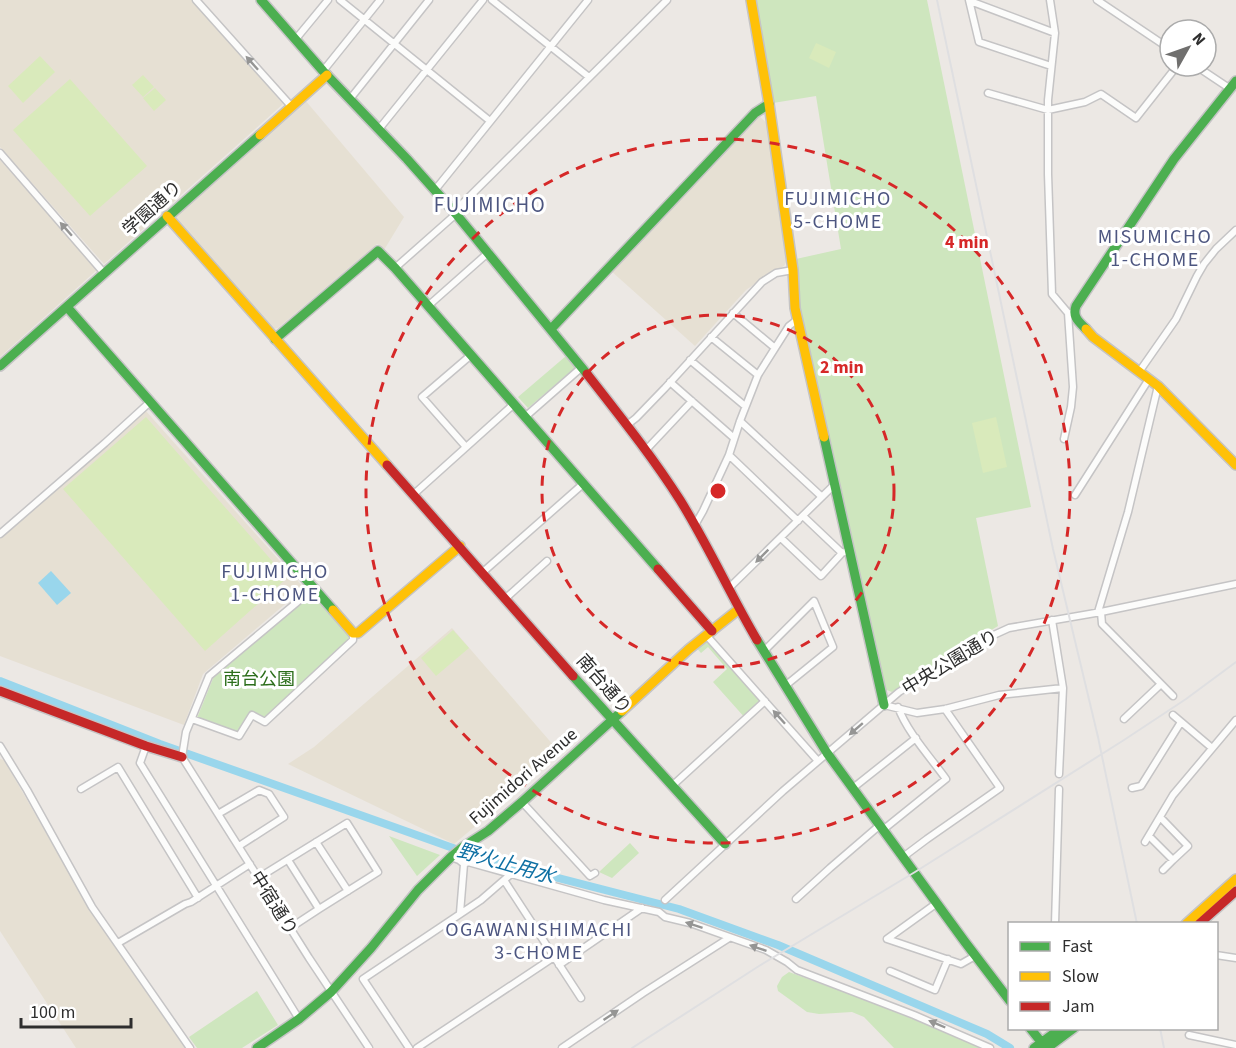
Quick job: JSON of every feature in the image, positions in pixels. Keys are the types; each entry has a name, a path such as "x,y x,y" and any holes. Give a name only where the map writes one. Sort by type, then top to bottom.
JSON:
{"street":[{"path":"196,0 291,106"},
{"path":"261,0 489,252 627,426 678,497 784,686 828,753 1008,998"},
{"path":"295,40 328,0"},
{"path":"340,0 490,121"},
{"path":"325,73 380,0"},
{"path":"350,99 429,0"},
{"path":"379,129 483,0"},
{"path":"492,0 589,77"},
{"path":"435,190 588,0"},
{"path":"394,268 456,214 460,206 667,0"},
{"path":"751,0 769,104 793,270 795,308 834,485 845,552 884,705 917,713 945,709 999,695 1063,688"},
{"path":"1050,0 1055,33 1048,110 1052,294 1093,337 1158,386 1236,465"},
{"path":"1097,0 1158,41"},
{"path":"970,1 1055,33"},
{"path":"970,1 979,42 1051,66"},
{"name":"学園通り","path":"0,366 325,73"},
{"path":"1064,439 1071,407 1071,314 1174,159 1233,85 1218,77"},
{"path":"988,93 1048,110 1085,102 1101,94 1136,118 1167,78"},
{"path":"552,329 755,113 769,104"},
{"path":"0,153 104,273"},
{"name":"南台通り","path":"167,216 724,844"},
{"path":"1139,372 1176,319 1204,264 1236,230"},
{"path":"275,339 378,251 583,484 765,701 818,760"},
{"path":"428,306 489,252"},
{"path":"627,426 762,282 776,273 793,270"},
{"path":"67,307 353,633 353,640 265,722 252,715 240,736 192,719"},
{"path":"734,313 775,348"},
{"path":"695,525 729,455 758,375 789,326 798,319"},
{"path":"711,337 758,375"},
{"path":"466,447 422,397 471,355"},
{"path":"690,360 746,406"},
{"path":"525,417 582,367"},
{"path":"1075,495 1149,380"},
{"path":"670,382 734,438"},
{"path":"1158,386 1128,512 1099,612 1102,624 1173,696"},
{"path":"645,451 692,401"},
{"path":"0,534 150,402"},
{"path":"414,494 514,405"},
{"path":"740,421 822,497"},
{"path":"729,455 800,518 845,552"},
{"path":"483,572 583,484"},
{"path":"729,589 834,485"},
{"path":"781,538 820,576 845,552"},
{"path":"353,633 358,633 460,546"},
{"path":"506,598 547,561"},
{"name":"中央公園通り","path":"665,900 818,760 899,692 985,639 1008,628 1236,584"},
{"path":"0,691 146,746 182,752 209,676 314,588"},
{"path":"764,651 814,601 832,647 784,686"},
{"name":"Fujimidori Avenue","path":"262,1047 331,992 371,948 418,890 453,856 488,831 522,802 680,657 739,609"},
{"path":"1052,620 1063,688 1059,774"},
{"path":"1124,719 1161,684"},
{"path":"672,786 765,701"},
{"path":"796,899 830,868 946,779 901,716 898,707"},
{"path":"903,857 1000,788 945,709"},
{"path":"1173,715 1212,748"},
{"path":"1173,860 1147,839 1173,795 1236,720"},
{"path":"1132,788 1142,786 1181,722"},
{"path":"853,788 916,738"},
{"path":"146,746 140,762 299,1019"},
{"path":"1,751 27,790 93,907 190,1048"},
{"name":"中宿通り","path":"182,752 258,878 369,1048"},
{"path":"81,789 118,767 198,898"},
{"path":"1055,922 1059,789"},
{"path":"218,814 259,790 269,794 284,817 239,846"},
{"path":"522,802 590,876 595,873"},
{"path":"1160,817 1188,846 1163,870"},
{"path":"258,878 347,823 378,872 290,928"},
{"path":"316,842 348,891"},
{"path":"453,856 464,864"},
{"path":"288,860 319,909"},
{"path":"464,864 468,862 604,900 658,912 664,917 690,923 766,950 797,970 914,1015 990,1048"},
{"path":"118,943 198,898 250,864"},
{"path":"460,913 464,864"},
{"path":"409,1048 363,979 481,900 511,874"},
{"path":"1188,922 1236,879"},
{"path":"504,880 581,998"},
{"path":"1201,922 1236,891"},
{"path":"937,903 887,939 961,964 975,956"},
{"path":"559,965 642,908"},
{"path":"562,1048 729,938"},
{"path":"1218,955 1236,958"},
{"path":"417,1048 554,957"},
{"path":"890,971 935,990 948,960"},
{"path":"1031,1030 1046,1042"},
{"path":"1046,1042 1059,1030"},
{"path":"1046,1042 1072,1030"},
{"path":"1189,1035 1236,1045"}],"shaded area":[{"path":"0,0 192,0 283,104 104,264 0,147"},
{"path":"305,100 404,217 384,250 377,244 278,328 273,329 171,217"},
{"path":"759,116 769,125 787,261 784,266 746,290 695,346 610,270"},
{"path":"0,160 98,269 0,357"},
{"path":"145,410 304,588 203,674 184,725 0,656 0,534"},
{"path":"452,628 561,754 454,844 288,764 314,747"},
{"path":"0,759 4,760 87,904 185,1048 76,1048 0,931"}],"green space":[{"path":"754,0 927,0 1031,507 976,518 998,626 892,692 884,689 797,302 796,259 841,249 816,96 773,103"},
{"path":"816,43 836,52 829,68 809,58"},
{"path":"40,56 55,72 23,103 8,86"},
{"path":"143,75 154,87 143,97 132,85"},
{"path":"70,79 147,166 90,216 13,130"},
{"path":"155,88 166,100 154,111 143,98"},
{"path":"566,356 576,367 528,408 518,397"},
{"path":"146,417 287,578 205,651 63,489"},
{"path":"996,417 1007,467 983,473 972,423"},
{"name":"南台公園","path":"311,594 348,635 349,639 265,718 252,711 239,733 197,718 214,676"},
{"path":"453,630 469,648 436,676 421,658"},
{"path":"704,636 765,701 746,719 713,682 727,669 708,647 701,653 694,645"},
{"path":"389,836 440,855 417,876"},
{"path":"630,843 639,853 612,878 599,872"},
{"path":"789,972 874,1003 983,1048 894,1048 864,1017 852,1012 819,1014 807,1012 778,991 777,986 782,977"},
{"path":"257,991 278,1025 242,1048 197,1048 189,1037"}],"water":[{"path":"51,571 71,593 57,605 38,583"}],"waterway":[{"name":"野火止用水","path":"0,681 160,744 484,859 679,909 778,945 987,1034 1010,1048"}],"railway":[{"path":"937,0 1053,549 1098,737 1137,922"},
{"path":"632,1048 759,966 915,872 1124,740 1236,662"},
{"path":"1160,1030 1164,1048"}],"traffic: fast":[{"path":"261,0 323,71 456,214 587,374"},
{"path":"1086,329 1076,316 1076,306 1174,159 1236,81"},
{"path":"551,329 755,113 769,104"},
{"path":"0,366 260,135"},
{"path":"275,339 378,251 658,569"},
{"path":"67,307 333,610"},
{"path":"824,437 884,705"},
{"path":"757,640 827,753 1008,998"},
{"path":"573,676 725,844"},
{"path":"257,1048 299,1019 331,992 371,948 418,890 451,857 488,831 522,802 622,711"},
{"path":"1032,1030 1046,1048"},
{"path":"1034,1048 1058,1030"},
{"path":"1047,1048 1071,1030"}],"traffic: slow":[{"path":"751,0 769,104 793,270 795,308 824,437"},
{"path":"260,135 327,75"},
{"path":"167,216 387,465"},
{"path":"1086,329 1093,337 1158,386 1236,465"},
{"path":"333,610 353,633 358,633 460,546"},
{"path":"622,711 689,649 739,609"},
{"path":"1188,922 1236,879"}],"traffic: jam":[{"path":"587,374 647,452 680,500 757,640"},
{"path":"387,465 573,676"},
{"path":"658,569 712,631"},
{"path":"0,691 146,746 182,757"},
{"path":"1201,922 1236,891"}],"district":[{"name":"FUJIMICHO","path":"490,205"},
{"name":"FUJIMICHO 5-CHOME","path":"838,210"},
{"name":"MISUMICHO 1-CHOME","path":"1155,248"},
{"name":"FUJIMICHO 1-CHOME","path":"275,582"},
{"name":"OGAWANISHIMACHI 3-CHOME","path":"539,940"}]}
